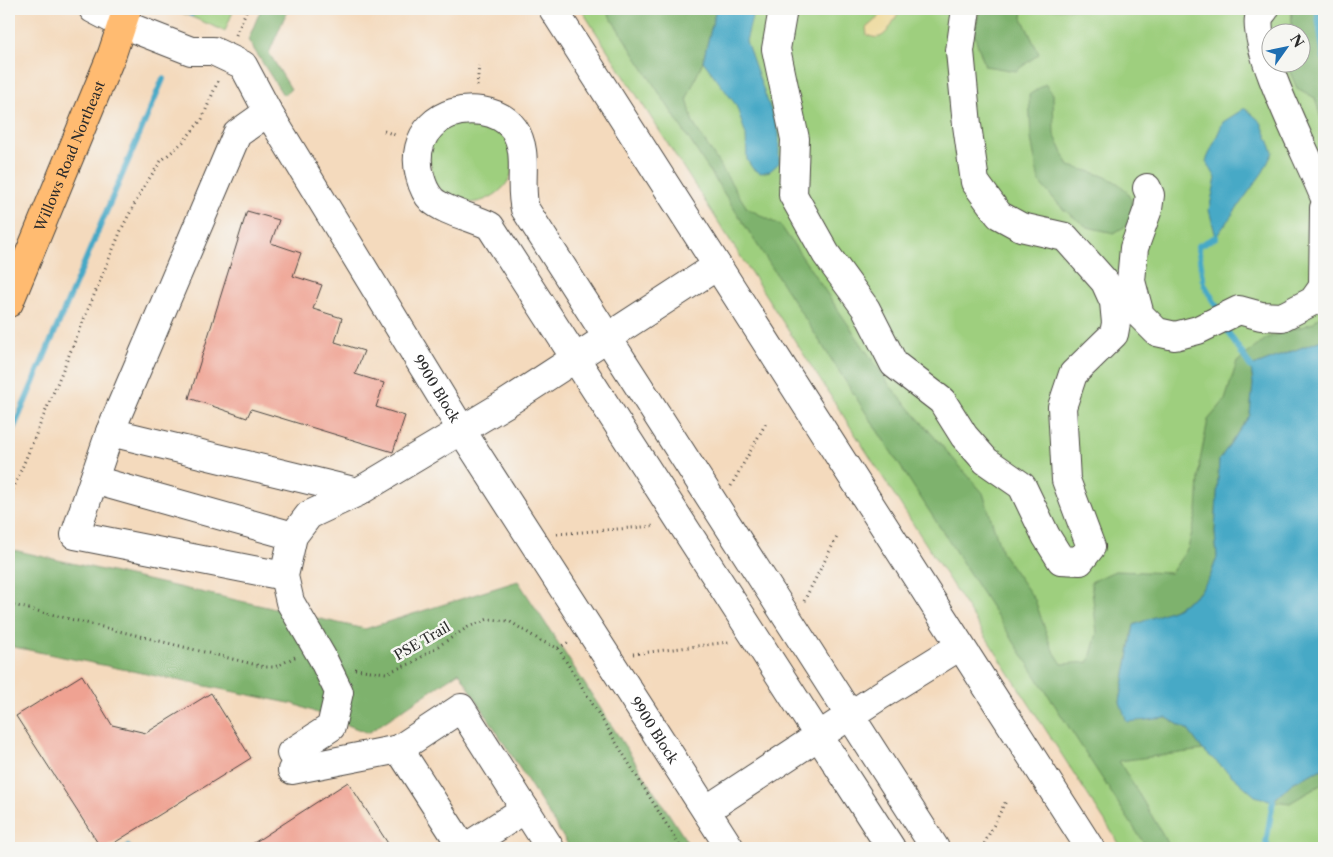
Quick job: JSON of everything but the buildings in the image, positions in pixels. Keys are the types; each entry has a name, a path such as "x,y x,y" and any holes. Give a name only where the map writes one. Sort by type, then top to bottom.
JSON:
{"main road":[{"name":"Willows Road Northeast","path":"9,303 112,54 124,16"}],"lane":[{"path":"93,9 124,16 191,51 213,51 243,65 268,112 237,134 110,432 75,535 284,576"},
{"path":"553,9 1090,848"},
{"path":"783,9 776,49 795,139 793,195 826,254 866,309 894,364 942,401 964,436 986,462 1022,486 1046,536 1061,560 1080,561 1091,547 1066,480 1062,407 1074,374 1128,319 1134,248 1148,209 1150,195 1148,188"},
{"path":"966,9 960,51 966,125 975,182 999,215 1021,227 1065,237 1105,282 1114,302 1128,319 1157,332 1175,336 1198,330 1239,310 1261,316 1282,317 1297,311 1313,301 1323,287 1324,208"},
{"path":"1265,9 1259,18 1260,37 1269,70 1324,196"},
{"path":"891,848 490,226 472,217 449,210 431,200 422,185 416,162 420,144 426,131 441,117 458,110 495,113 513,128 523,147 521,195 525,210 935,848"},
{"name":"9900 Block","path":"268,112 289,121 310,154 312,184 461,429 730,848"},
{"path":"550,848 461,708 398,749 292,761 331,727 339,692 322,657 290,602 284,576 293,536 309,516 358,492 505,404 718,266"},
{"path":"110,432 358,492"},
{"path":"94,480 293,536"},
{"path":"706,810 820,737 916,672 960,646"},
{"path":"398,749 464,848 525,809"}],"path":[{"path":"234,40 247,9"},
{"path":"9,499 122,228 142,188 161,161 183,142 202,119 218,83"},
{"path":"718,511 766,422"},
{"path":"531,536 682,523"},
{"path":"791,626 838,535"},
{"name":"PSE Trail","path":"9,604 265,667 275,667 308,651 340,667 386,673 412,663 468,627 488,619 509,621 541,641 558,648 681,848"},
{"path":"608,656 755,638"},
{"path":"982,848 1006,800"}],"green space":[{"path":"180,9 234,9 225,31 182,13"},
{"path":"261,9 288,9 269,53 291,89 283,95 248,40"},
{"path":"581,9 1324,9 1324,848 1122,848"},
{"path":"605,9 716,9 703,61 687,98 693,123 747,208 781,226 890,386 983,493 1002,553 1035,600 1051,647 1062,664 1089,662 1097,633 1091,582 1115,571 1171,573 1188,548 1197,512 1200,461 1208,420 1225,400 1237,362 1267,338 1313,323 1324,311 1324,339 1251,367 1253,384 1250,415 1219,460 1215,532 1217,557 1210,577 1199,593 1177,608 1134,625 1120,702 1167,718 1188,730 1203,750 1119,761 1171,848 1147,848"},
{"path":"980,9 1023,9 1022,18 1039,54 1016,71 985,66 974,34"},
{"path":"1292,9 1324,9 1324,129 1315,98 1297,88 1290,72 1310,72 1310,22 1291,22"},
{"path":"1045,84 1053,94 1054,134 1069,166 1116,182 1129,195 1132,211 1129,224 1114,233 1087,227 1063,209 1039,182 1031,138 1029,95"},
{"path":"475,114 510,141 513,168 509,180 504,187 490,198 473,203 456,200 434,184 427,146 434,132"},
{"path":"9,549 365,629 518,581 691,848 570,848 459,672 368,733 294,704 9,646"},
{"path":"1324,768 1324,783 1290,803 1273,801 1292,783"}],"sand":[{"path":"888,9 901,9 888,31 879,37 867,35 866,28"}],"water":[{"path":"716,9 754,9 746,41 779,133 779,163 770,171 761,173 753,169 747,160 746,135 736,105 703,61"},
{"path":"1245,108 1261,122 1273,152 1263,172 1216,237 1209,210 1216,178 1206,161 1223,122"},
{"path":"1324,339 1324,768 1292,783 1273,801 1255,796 1203,750 1188,730 1167,718 1127,722 1120,702 1134,625 1177,608 1199,593 1210,577 1217,557 1215,532 1219,460 1250,415 1253,384 1251,367"}],"waterway":[{"path":"191,14 193,9"},
{"path":"1317,9 1324,58"},
{"path":"9,439 163,79"},
{"path":"1216,237 1198,246 1204,284 1220,312"},
{"path":"1223,325 1251,367"},
{"path":"1269,848 1266,843 1273,801"}]}
